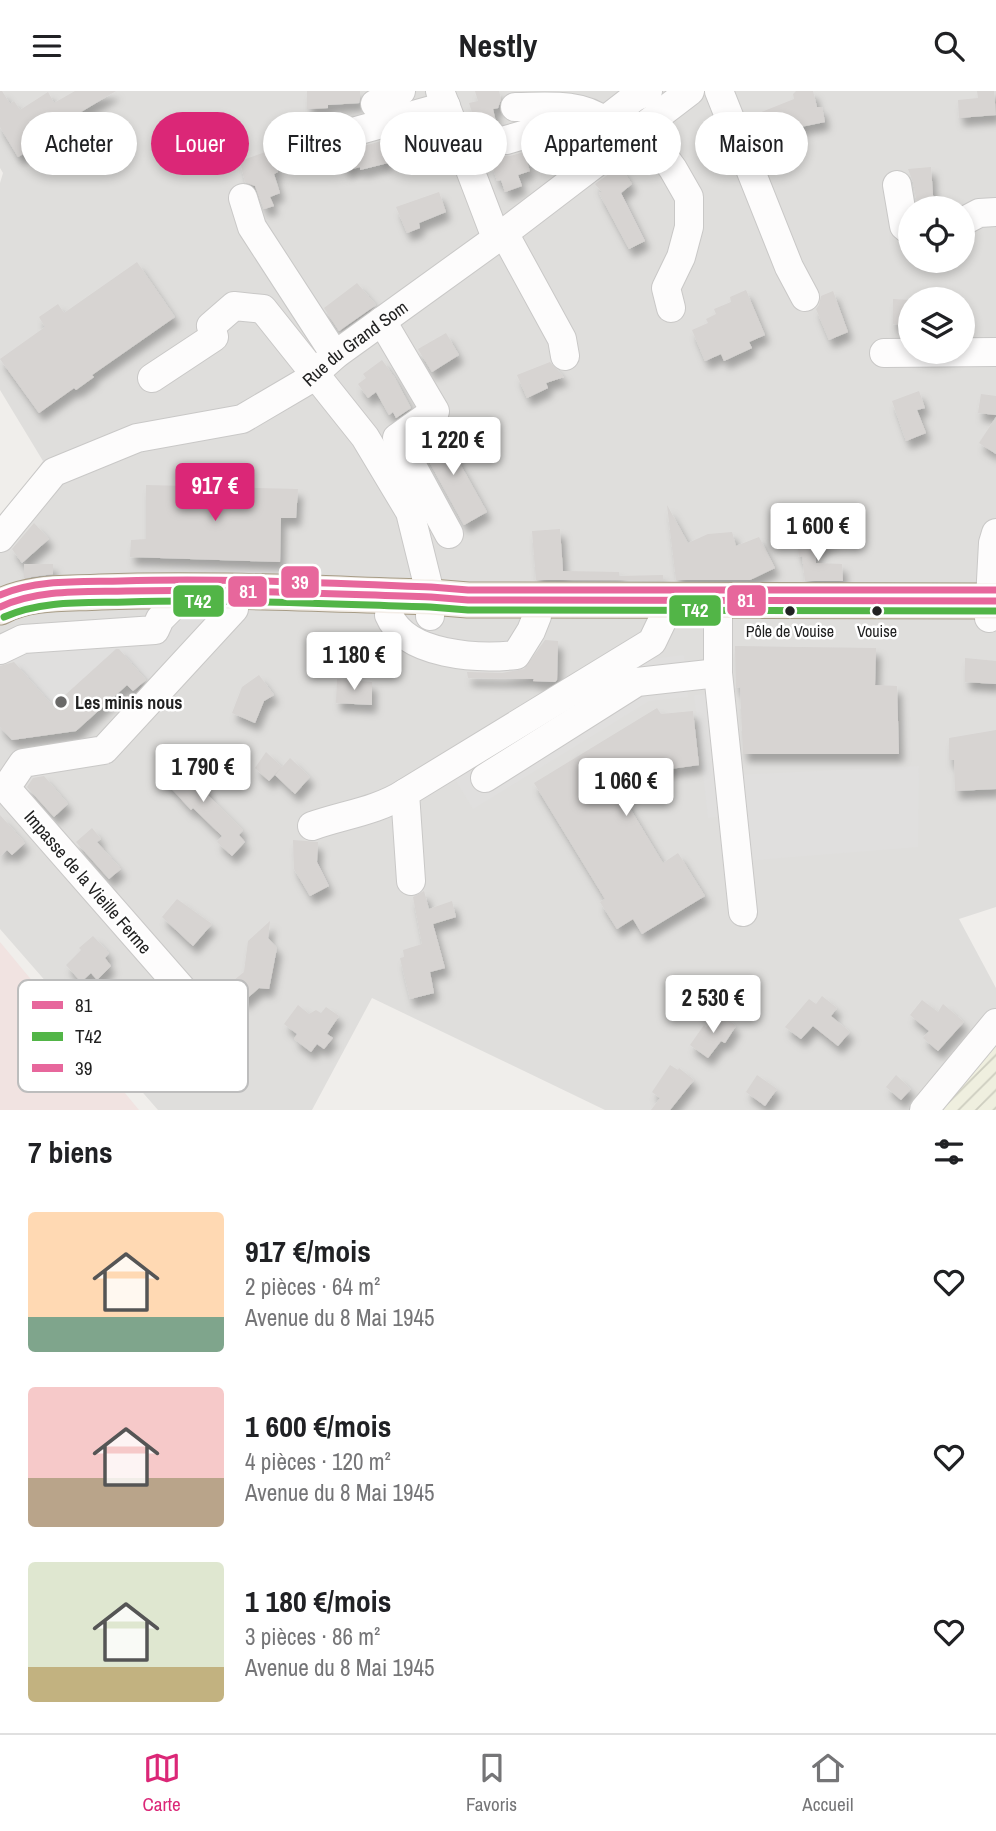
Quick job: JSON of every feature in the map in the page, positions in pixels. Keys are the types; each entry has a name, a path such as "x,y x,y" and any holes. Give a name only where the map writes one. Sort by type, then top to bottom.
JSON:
{"main road":[{"path":"0,607 44,594 431,607 537,617 664,617 719,609"},
{"path":"0,620 44,611 179,600"},
{"path":"235,601 389,615 468,600 719,609 992,610"}],"street":[{"path":"375,104 401,91"},
{"name":"Rue du Grand Som","path":"650,112 659,95 690,91"},
{"path":"719,91 789,267 804,297"},
{"path":"616,112 635,97 659,95"},
{"path":"366,127 443,99 500,236 562,339 565,356"},
{"path":"515,107 560,106 586,112"},
{"name":"Rue du Grand Som","path":"0,538 54,472 137,438 242,419 298,387 382,321 580,175"},
{"path":"671,307 666,288 681,257 689,227 689,197 676,175"},
{"path":"897,185 899,196"},
{"path":"243,198 252,227 365,437 410,512 431,607"},
{"path":"975,215 996,212"},
{"path":"152,378 214,337 211,326 234,306 263,309 325,364"},
{"path":"382,321 435,411 397,438 449,534"},
{"path":"884,353 996,352"},
{"path":"992,610 996,533"},
{"path":"0,650 23,639 155,630 160,619 179,600"},
{"name":"Impasse de la Vieille Ferme","path":"174,980 6,788 23,763 104,750 235,601"},
{"path":"719,609 718,673 743,912"},
{"path":"389,615 403,632 420,643 449,654 488,658 516,655 537,617"},
{"path":"312,826 387,804 652,642 664,617"},
{"path":"485,778 637,682 718,673"},
{"path":"405,793 411,881"},
{"path":"924,1110 996,1023"}],"shaded area":[{"path":"0,91 996,91 996,907 959,919 996,988 996,1042 941,1110 605,1110 372,998 312,1110 158,1110 142,1092 248,1092 248,980 45,980 0,929 0,522 43,461 0,390 0,183 3,173 0,168"},
{"path":"215,616 152,684 117,648 53,706 7,654 34,626"},
{"path":"684,655 688,697 649,701 473,809 452,774 627,662"},
{"path":"709,694 723,816 708,818 694,695"},
{"path":"919,766 918,847 745,861 736,775"},
{"path":"0,942 31,980 18,980 18,1092 124,1092 139,1110 0,1110"}],"green space":[{"path":"996,1042 996,1110 941,1110"}],"building":[{"path":"0,91 10,104 14,101 20,110 48,92 54,103 75,91 116,91 81,112 21,112 21,155 18,157 0,127"},
{"path":"307,91 360,91 360,98 359,103 307,109"},
{"path":"475,91 499,91 501,99 494,112 472,112 469,103 478,101"},
{"path":"796,91 813,91 817,107 822,107 825,122 808,125 808,112 762,112 794,99 793,94"},
{"path":"977,91 994,91 996,115 959,118 958,100 978,98"},
{"path":"380,141 380,165 366,168 366,145"},
{"path":"263,153 263,175 274,175 280,193 270,197 274,206 264,209 255,186 245,182 243,175 249,175 249,158"},
{"path":"521,153 521,174 518,175 522,186 505,192 501,180 497,181 495,175 507,175 507,156"},
{"path":"931,167 933,196 916,196 908,169"},
{"path":"608,175 626,175 632,184 621,193 645,241 629,249 599,193 602,192 595,184"},
{"path":"439,192 446,212 419,223 420,228 407,233 396,207"},
{"path":"137,262 175,317 92,375 94,377 76,390 74,388 39,413 0,359 45,327 39,317 58,304 64,313"},
{"path":"357,283 376,305 339,331 324,308"},
{"path":"746,290 765,335 749,342 752,348 724,361 721,354 705,361 692,330 708,323 706,319 716,314 714,309 731,302 730,297"},
{"path":"833,291 848,332 829,340 816,309 821,296"},
{"path":"893,299 898,299 898,324 893,324"},
{"path":"446,333 459,355 432,372 418,349"},
{"path":"382,360 411,408 396,418 393,412 389,415 376,392 368,398 358,384 366,378 363,374"},
{"path":"550,362 564,377 546,383 548,388 527,398 517,375"},
{"path":"919,391 925,408 917,410 926,433 906,441 892,401"},
{"path":"981,394 996,396 996,415 978,413"},
{"path":"996,417 996,454 979,443"},
{"path":"440,428 487,512 464,525 419,443"},
{"path":"146,485 298,489 296,518 281,518 280,562 130,557 131,540 146,539"},
{"path":"667,505 688,543 708,534 732,532 736,546 759,537 775,568 750,580 676,580"},
{"path":"34,523 49,539 22,563 12,549"},
{"path":"560,529 563,571 619,572 619,576 663,575 663,580 536,580 532,531"},
{"path":"797,540 837,540 815,550 816,563 842,564 843,581 805,581"},
{"path":"24,564 53,564 53,574 24,578"},
{"path":"545,640 558,641 555,682 468,678 467,672 502,673 524,669"},
{"name":"Pôle de Vouise","path":"735,646 876,648 875,685 897,686 899,754 743,754 740,687 736,688"},
{"path":"119,649 146,680 133,691 127,685 76,731 12,740 0,727 0,666 14,662 53,706"},
{"path":"965,658 996,661 996,684 965,682"},
{"path":"259,675 274,695 264,701 255,723 232,713 242,687"},
{"path":"337,679 372,682 372,705 336,703"},
{"path":"657,708 661,714 693,711 699,765 663,770 622,795 663,863 678,853 705,896 642,934 633,919 617,929 600,902 605,899 534,783"},
{"path":"996,730 996,789 955,791 954,760 949,760 949,738"},
{"path":"266,752 282,767 269,781 255,768"},
{"path":"178,758 206,787 210,793 208,795 243,830 239,835 245,842 232,856 217,842 222,836 193,808 191,810 159,775"},
{"path":"290,758 310,777 295,794 275,775"},
{"path":"44,776 68,804 54,817 27,787 33,778"},
{"path":"0,815 25,843 12,855 7,850 0,856"},
{"path":"92,828 101,839 97,842 121,869 109,879 76,842"},
{"path":"293,840 318,842 317,862 329,886 310,896 294,869"},
{"path":"424,891 429,909 452,901 456,917 433,924 445,968 430,972 434,993 410,999 400,958 404,957 403,950 422,944 413,897"},
{"path":"177,899 212,924 193,946 162,917"},
{"path":"270,921 268,938 277,948 269,989 259,988 248,998 248,980 234,980 244,972 248,941"},
{"path":"93,936 109,953 105,958 111,966 97,980 91,973 79,980 66,965 81,950 79,948"},
{"path":"822,996 837,1008 831,1016 850,1032 838,1046 813,1026 801,1039 785,1027 809,999 816,1004"},
{"path":"922,1000 938,1012 943,1004 964,1022 938,1051 923,1038 929,1031 910,1015"},
{"path":"298,1005 309,1014 316,1010 321,1013 326,1007 339,1016 327,1034 333,1038 324,1049 317,1044 311,1052 294,1039 297,1034 284,1024"},
{"path":"719,1012 736,1026 725,1043 721,1041 708,1058 690,1045 704,1025 706,1028"},
{"path":"670,1065 678,1070 679,1068 694,1080 670,1110 651,1110 660,1098 652,1092"},
{"path":"757,1075 777,1089 765,1106 746,1092"},
{"path":"896,1075 911,1089 901,1100 886,1087"}],"transit line":[{"name":"39","path":"0,595 44,584 160,580 468,590 996,590"},
{"name":"81","path":"0,607 46,594 94,591 241,591 468,600 996,601"},
{"name":"T42","path":"4,617 33,608 64,603 164,601 316,603 468,610 996,611"}],"place":[{"name":"Pôle de Vouise","path":"790,611"},
{"name":"Vouise","path":"877,611"},
{"name":"Les minis nous","path":"61,702"}]}
